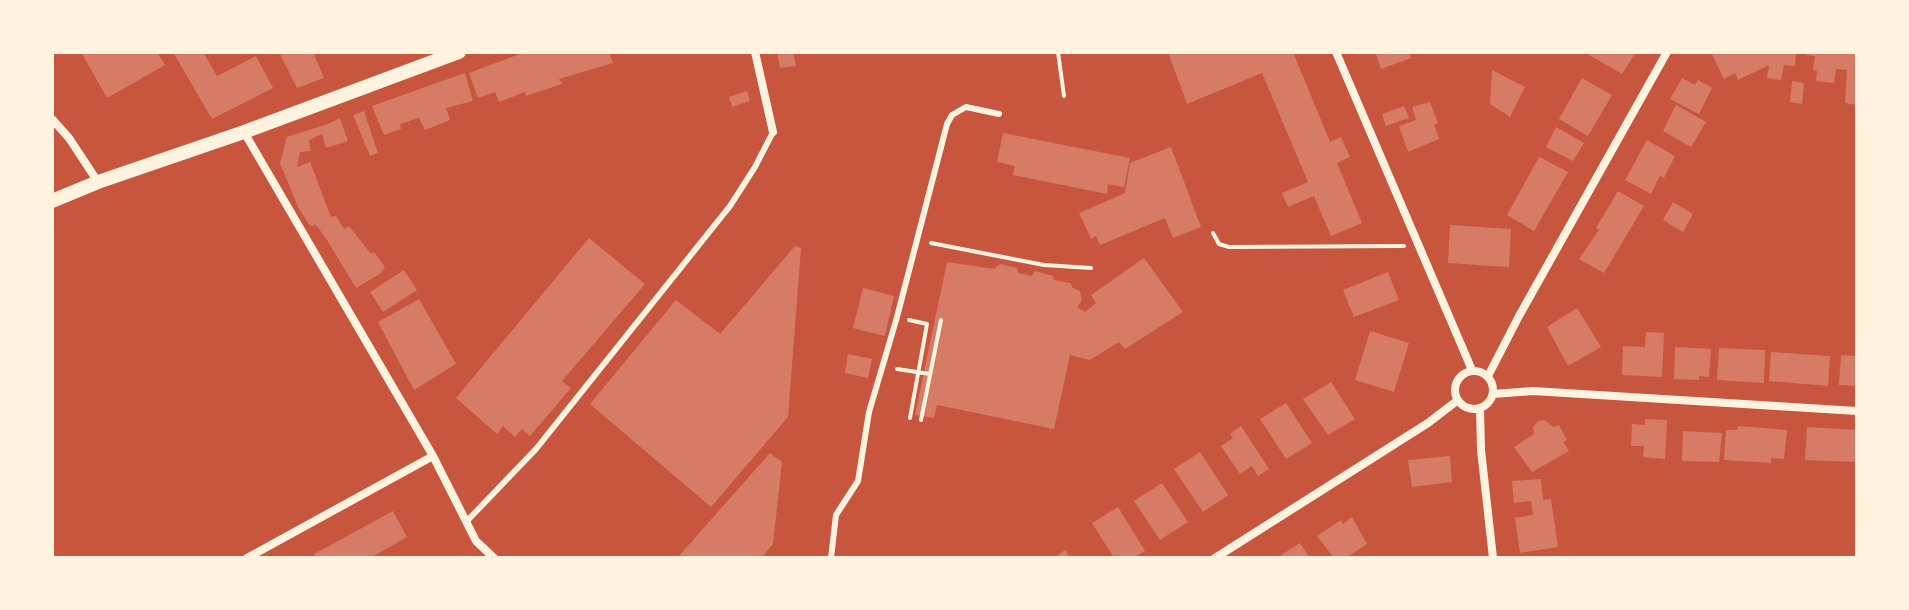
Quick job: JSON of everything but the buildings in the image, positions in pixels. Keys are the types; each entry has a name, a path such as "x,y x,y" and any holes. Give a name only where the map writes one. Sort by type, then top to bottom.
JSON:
{"street":[{"path":"52,201 244,132 430,57 459,52"},
{"path":"755,52 773,132"},
{"path":"1336,52 1472,370 1488,376 1492,381 1493,394 1488,403 1480,408 1467,407 1458,400 1456,384 1462,375 1472,370"},
{"path":"1488,376 1667,52"},
{"path":"52,119 69,138 98,182"},
{"path":"244,132 433,456 476,541 494,558"},
{"path":"1493,394 1533,391 1857,411"},
{"path":"1215,558 1428,423 1458,400"},
{"path":"1480,408 1481,450 1493,558"},
{"path":"247,558 433,456"}],"lane":[{"path":"831,558 836,515 858,481 869,412 937,159 952,115 966,107 999,114"},
{"path":"466,522 536,449 730,206 773,132"}],"path":[{"path":"1058,52 1064,96"},
{"path":"1213,233 1219,244 1229,247 1418,245"},
{"path":"917,241 1044,265 1091,268"},
{"path":"897,317 927,324 910,418"},
{"path":"921,420 941,320"},
{"path":"883,367 930,374"}]}
